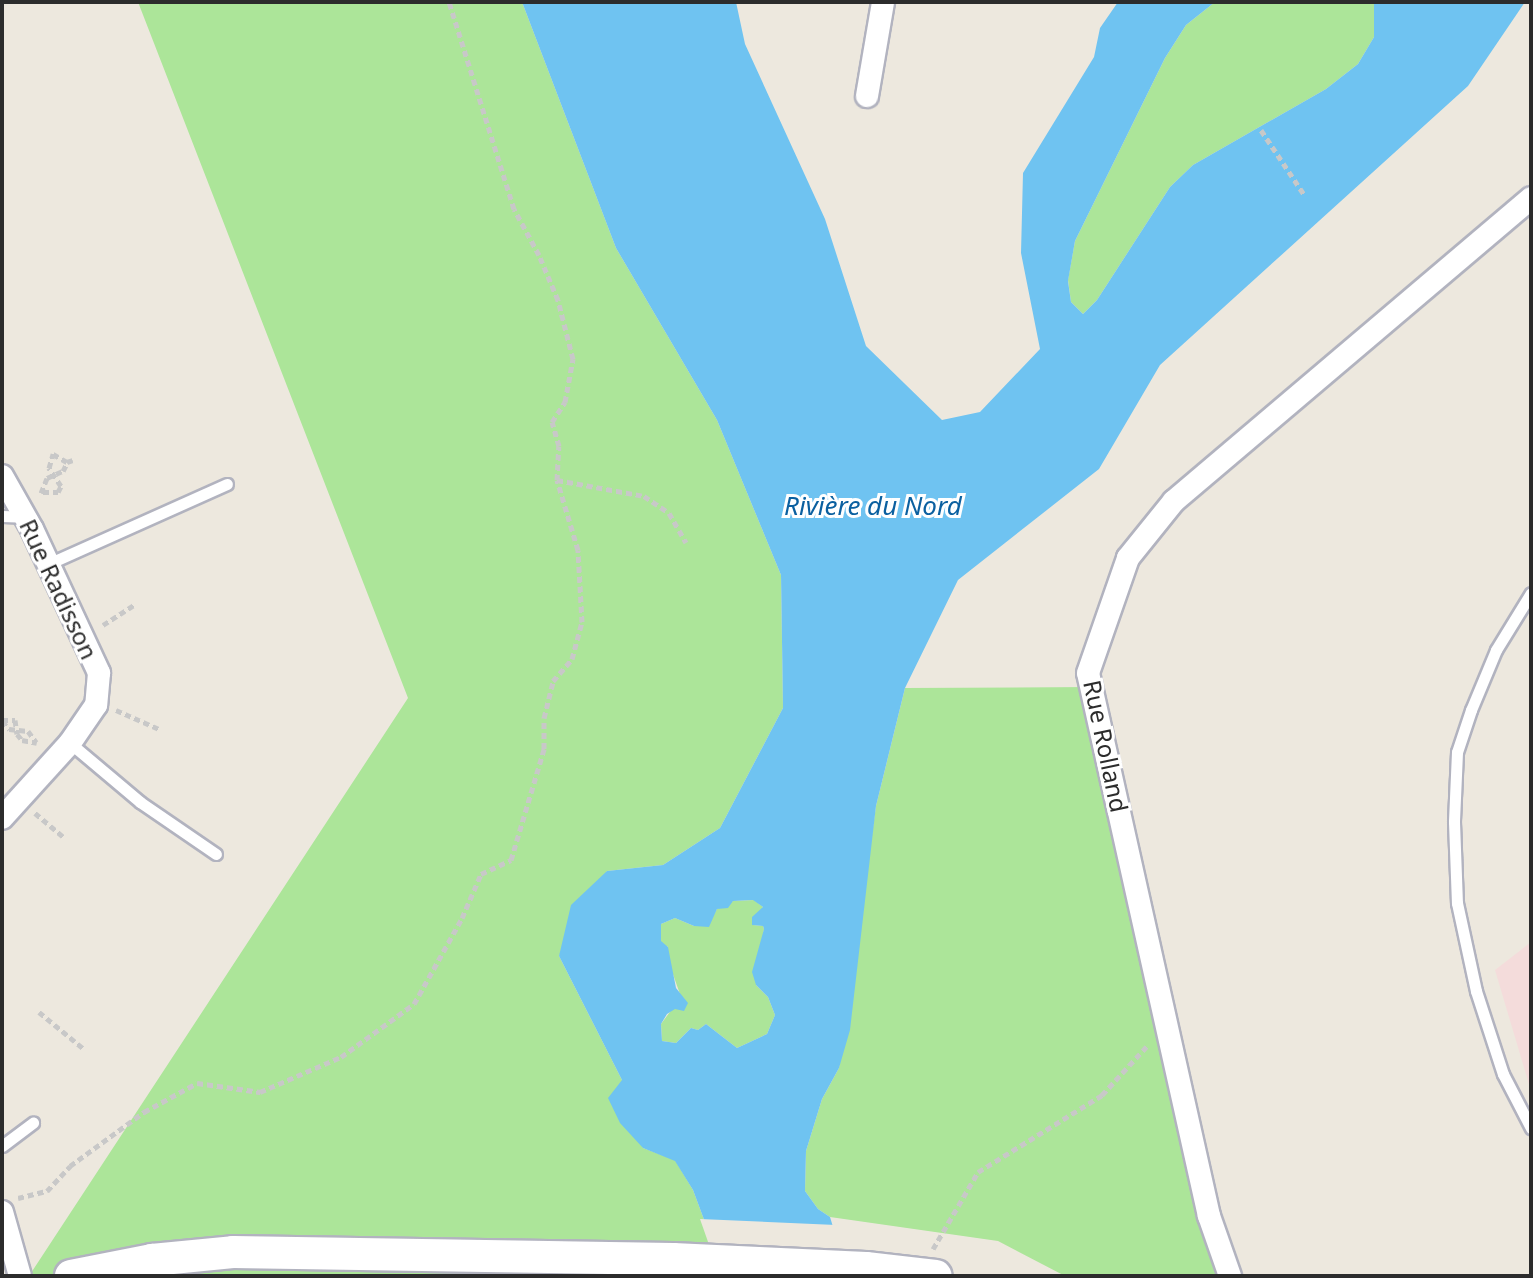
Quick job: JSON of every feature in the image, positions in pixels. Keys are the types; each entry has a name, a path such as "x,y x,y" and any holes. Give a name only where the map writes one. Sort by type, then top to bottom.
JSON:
{"street":[{"path":"867,96 883,2"},
{"name":"Rue Rolland","path":"1230,1276 1209,1216 1088,673 1128,558 1174,501 1531,198"},
{"name":"Rue Radisson","path":"2,476 15,512 48,564 99,673 96,705"},
{"path":"2,818 63,751 96,705"},
{"path":"2,1212 20,1276"},
{"path":"71,1276 152,1260 233,1252 673,1259 928,1274"}],"lane":[{"path":"48,564 227,484"},
{"path":"1531,593 1496,650 1471,710 1457,752 1454,822 1457,903 1476,991 1503,1074 1531,1128"},
{"path":"63,751 216,854"},
{"path":"2,1146 33,1123"}],"path":[{"path":"2,1203 47,1191 70,1166 144,1112 197,1083 260,1092 341,1057 414,1004 481,874 511,860 544,749 544,718 553,681 572,659 582,622 578,550 557,480 559,446 552,422 565,402 573,359 558,300 539,255 514,209 449,2"},
{"path":"1261,130 1305,196"},
{"path":"43,492 58,492 61,486 49,468 53,454 70,461 63,471 53,473"},
{"path":"15,512 43,492 53,473"},
{"path":"557,480 644,496 669,513 686,542"},
{"path":"80,633 105,624 135,604"},
{"path":"96,705 159,729"},
{"path":"2,721 15,720 22,740 34,740 63,751"},
{"path":"19,800 65,838"},
{"path":"39,1012 84,1049"},
{"path":"928,1274 978,1172 1102,1095 1166,1024"}],"shaded area":[{"path":"1531,942 1531,1091 1495,970"}],"green space":[{"path":"138,2 522,2 616,248 717,420 781,575 783,708 720,828 663,865 607,871 559,956 622,1080 643,1148 675,1160 693,1190 725,1276 29,1276 408,698"},
{"path":"1215,2 1374,2 1374,37 1358,64 1326,89 1193,165 1170,187 1097,300 1083,314 1071,302 1068,280 1075,241 1165,58 1186,25"},
{"path":"1092,687 1230,1276 1065,1276 998,1241 830,1217 818,1209 805,1191 806,1151 822,1099 839,1068 876,806 905,688"},
{"path":"754,900 763,907 753,925 763,926 764,929 756,985 768,997 775,1015 767,1034 737,1048 706,1024 698,1030 691,1028 676,1043 662,1041 661,1024 681,997 668,960 668,947 661,943 661,924 675,918 694,926 711,920 717,909 733,901"}],"water":[{"name":"Rivière du Nord","path":"522,2 736,2 745,44 825,219 866,346 942,420 980,412 1040,349 1021,253 1023,173 1094,57 1100,28 1118,2 1215,2 1186,25 1165,58 1075,241 1068,281 1071,302 1083,314 1097,300 1170,187 1193,165 1326,89 1358,64 1374,37 1374,2 1525,2 1468,86 1160,365 1099,469 958,580 905,688 876,806 850,1030 839,1068 822,1099 806,1151 805,1191 818,1209 830,1217 848,1276 725,1276 693,1190 675,1161 643,1148 620,1123 608,1098 622,1080 559,956 571,905 607,871 663,865 720,828 783,708 781,575 717,420 616,248","holes":["753,900 763,907 752,917 752,925 763,926 764,929 752,972 756,985 768,997 775,1015 767,1034 737,1048 706,1024 698,1030 691,1028 676,1043 662,1041 661,1024 667,1014 675,1009 684,1011 688,1003 676,988 668,947 661,941 661,924 675,918 694,926 709,927 717,909 728,908 733,901"]}],"pier":[{"path":"700,1219 836,1225 852,1276 720,1276"}]}
